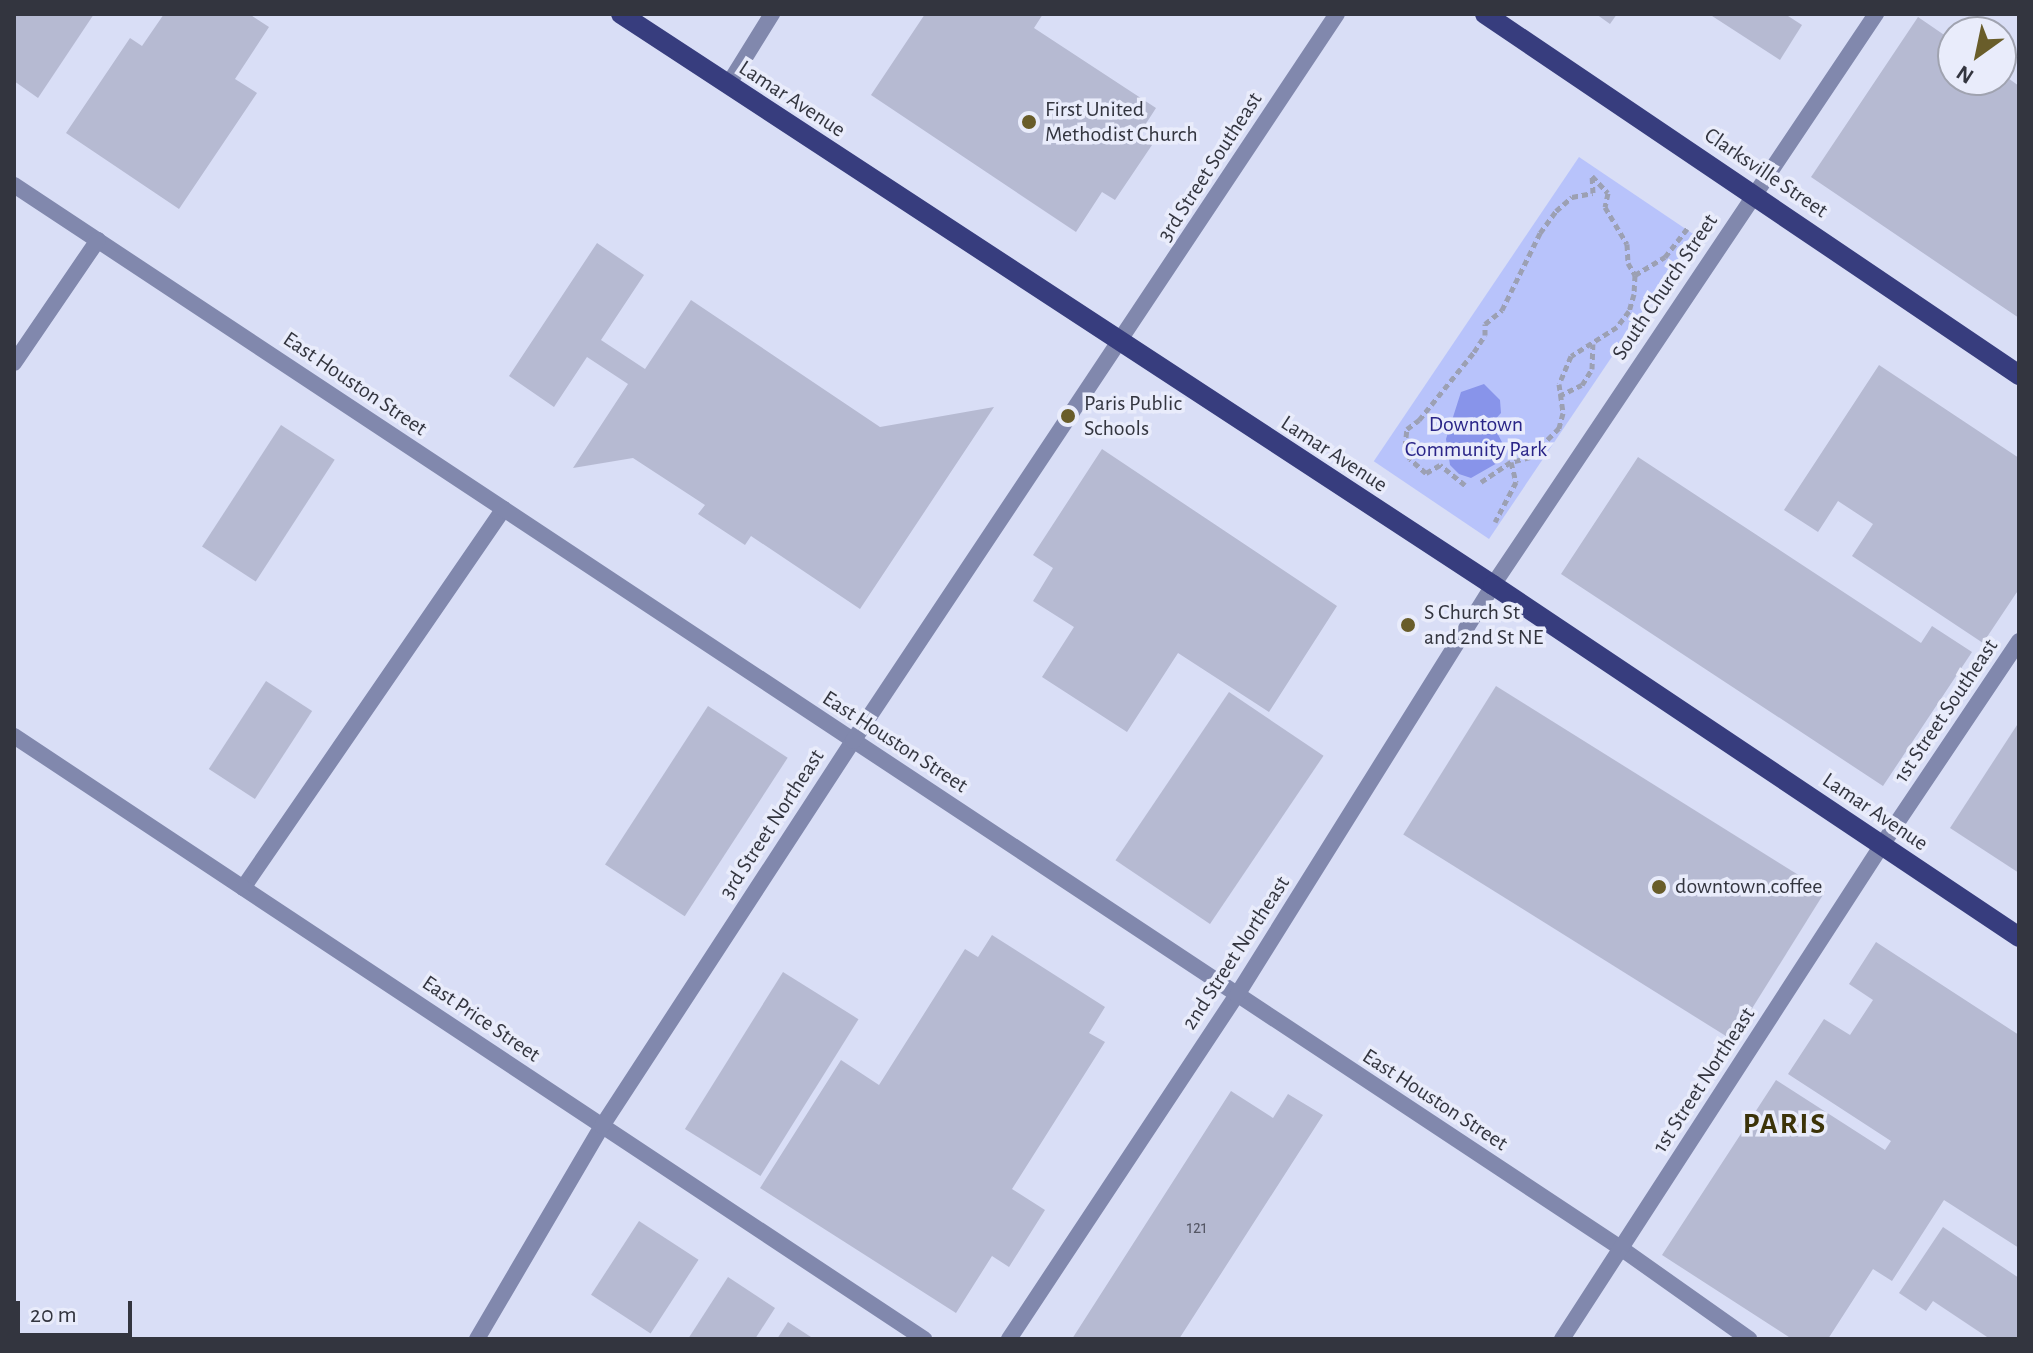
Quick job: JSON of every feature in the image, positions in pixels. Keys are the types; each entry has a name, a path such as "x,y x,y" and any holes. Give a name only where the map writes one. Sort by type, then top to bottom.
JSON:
{"main road":[{"name":"Lamar Avenue","path":"621,14 1493,585 2019,937"},
{"name":"Clarksville Street","path":"1485,14 2019,375"}],"street":[{"path":"728,85 772,14"},
{"name":"3rd Street Southeast","path":"1120,343 1337,14"},
{"name":"South Church Street","path":"1493,585 1753,193 1876,14"},
{"name":"East Houston Street","path":"14,185 1622,1249 1749,1339"},
{"path":"14,363 98,240"},
{"name":"3rd Street Northeast","path":"477,1339 602,1126 853,741 1120,343"},
{"path":"243,888 503,509"},
{"name":"2nd Street Northeast","path":"1009,1339 1237,995 1493,585"},
{"name":"1st Street Southeast","path":"1882,845 2019,641"},
{"name":"East Price Street","path":"14,736 924,1339"},
{"name":"1st Street Northeast","path":"1562,1339 1882,845"}],"path":[{"path":"1465,485 1440,465 1426,473 1410,459 1405,447 1407,429 1419,420 1474,352 1485,335 1485,324 1502,310 1540,233 1556,211 1572,197 1593,193 1592,176 1608,193 1605,207 1610,219 1621,228 1628,263 1635,275 1629,311 1617,327 1571,356 1559,384 1563,413 1559,428 1530,457 1511,462 1481,482"},
{"path":"1635,275 1665,257 1687,229"},
{"path":"1559,396 1582,385 1592,369 1593,344"},
{"path":"1495,522 1516,482 1511,462"}],"green space":[{"name":"Downtown Community Park","path":"1579,157 1694,235 1489,539 1374,461"}],"shaded area":[{"path":"1484,384 1500,400 1501,413 1492,423 1504,446 1499,462 1471,478 1459,474 1450,465 1446,439 1461,392"}],"building":[{"path":"14,14 94,14 38,98 14,81"},
{"path":"164,14 249,14 269,27 235,79 257,93 179,209 66,133 130,38 142,46"},
{"name":"First United Methodist Church","path":"925,14 1043,14 1034,28 1156,108 1138,136 1152,145 1115,200 1102,192 1076,232 871,95"},
{"path":"1596,14 1617,14 1610,24"},
{"path":"1709,14 1785,14 1802,25 1780,60"},
{"path":"1918,17 1937,30 1937,96 2017,96 2017,85 2019,86 2019,318 1811,177"},
{"path":"597,243 644,275 601,340 645,369 691,300 880,427 994,407 860,609 751,536 745,545 698,514 705,505 633,458 573,468 628,384 587,357 554,407 509,376"},
{"path":"1879,365 2019,458 2019,589 1983,643 1852,556 1873,524 1838,501 1818,532 1784,510"},
{"path":"281,425 335,460 256,581 202,547"},
{"path":"1102,449 1337,606 1269,712 1178,653 1127,732 1042,677 1074,627 1033,601 1053,568 1033,555"},
{"path":"1638,457 1921,643 1932,626 1972,652 1883,786 1561,574"},
{"path":"266,681 312,711 255,799 209,769"},
{"path":"1496,686 1825,892 1732,1040 1403,834"},
{"path":"1229,692 1324,756 1210,924 1115,860"},
{"path":"708,706 788,758 685,916 605,865"},
{"path":"2019,722 2019,873 1950,828"},
{"path":"992,935 1105,1007 1089,1033 1105,1042 1012,1189 1045,1210 1009,1267 992,1256 956,1313 760,1188 841,1060 879,1085 965,949 978,957"},
{"path":"1876,942 2019,1035 2019,1248 1944,1200 1892,1281 1873,1269 1828,1339 1792,1339 1662,1255 1776,1080 1885,1150 1891,1141 1788,1074 1824,1019 1850,1035 1873,1000 1849,984"},
{"path":"783,972 858,1019 760,1176 685,1129"},
{"path":"1231,1091 1273,1118 1288,1094 1323,1115 1179,1339 1072,1339"},
{"path":"639,1221 699,1260 651,1333 591,1295"},
{"path":"1943,1227 2019,1278 2019,1339 1990,1339 1933,1301 1926,1311 1899,1293"},
{"path":"728,1277 775,1308 755,1339 688,1339"},
{"path":"788,1322 814,1339 777,1339"}],"place":[{"name":"First United Methodist Church","path":"1029,122"},
{"name":"Paris Public Schools","path":"1068,416"},
{"name":"S Church St and 2nd St NE","path":"1408,625"},
{"name":"downtown.coffee","path":"1659,887"}],"district":[{"name":"PARIS","path":"1785,1124"}]}
